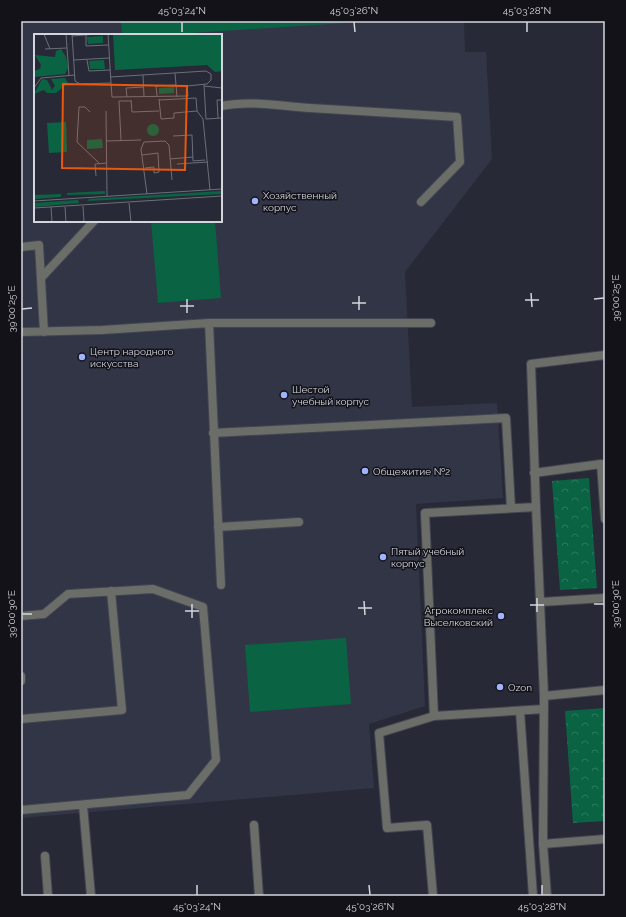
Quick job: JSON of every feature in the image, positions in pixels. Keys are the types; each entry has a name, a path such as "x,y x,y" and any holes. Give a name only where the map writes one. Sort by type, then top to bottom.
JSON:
{"lane":[{"path":"222,106 229,104 258,104 457,117 460,162 421,202"},
{"path":"41,278 93,222"},
{"path":"21,247 39,245 44,332"},
{"path":"209,323 221,585"},
{"path":"21,332 102,330 209,323 431,323"},
{"path":"547,896 543,844 544,696 541,602 534,473 531,364 605,355"},
{"path":"214,433 506,418 511,508"},
{"path":"534,473 601,464 605,519"},
{"path":"434,716 425,513 536,507"},
{"path":"218,527 299,522"},
{"path":"21,616 44,614 68,594 153,588 203,607 216,760 188,795 21,810"},
{"path":"21,719 122,710 111,592"},
{"path":"541,602 605,598"},
{"path":"21,676 21,682"},
{"path":"544,696 605,690"},
{"path":"433,896 427,824 387,828 379,733 434,716 544,709"},
{"path":"520,711 533,896"},
{"path":"83,805 91,896"},
{"path":"254,825 260,896"},
{"path":"543,844 605,839"},
{"path":"45,856 48,896"}],"shaded area":[{"path":"21,21 464,21 465,52 486,52 492,159 405,272 412,407 497,403 503,498 416,504 425,706 369,724 374,788 21,818"}],"green space":[{"path":"121,21 345,21 345,23 175,34 122,34"},
{"path":"151,222 215,222 221,298 158,303"},
{"path":"589,478 597,588 560,590 552,481"},
{"path":"346,638 351,704 250,712 245,645"},
{"path":"605,708 605,821 573,823 565,711"}],"place":[{"name":"Хозяйственный корпус","path":"255,201"},
{"name":"Центр народного искусства","path":"82,357"},
{"name":"Шестой учебный корпус","path":"284,395"},
{"name":"Общежитие №2","path":"365,471"},
{"name":"Пятый учебный корпус","path":"383,557"},
{"name":"Агрокомплекс Выселковский","path":"501,616"},
{"name":"Ozon","path":"500,687"}]}
